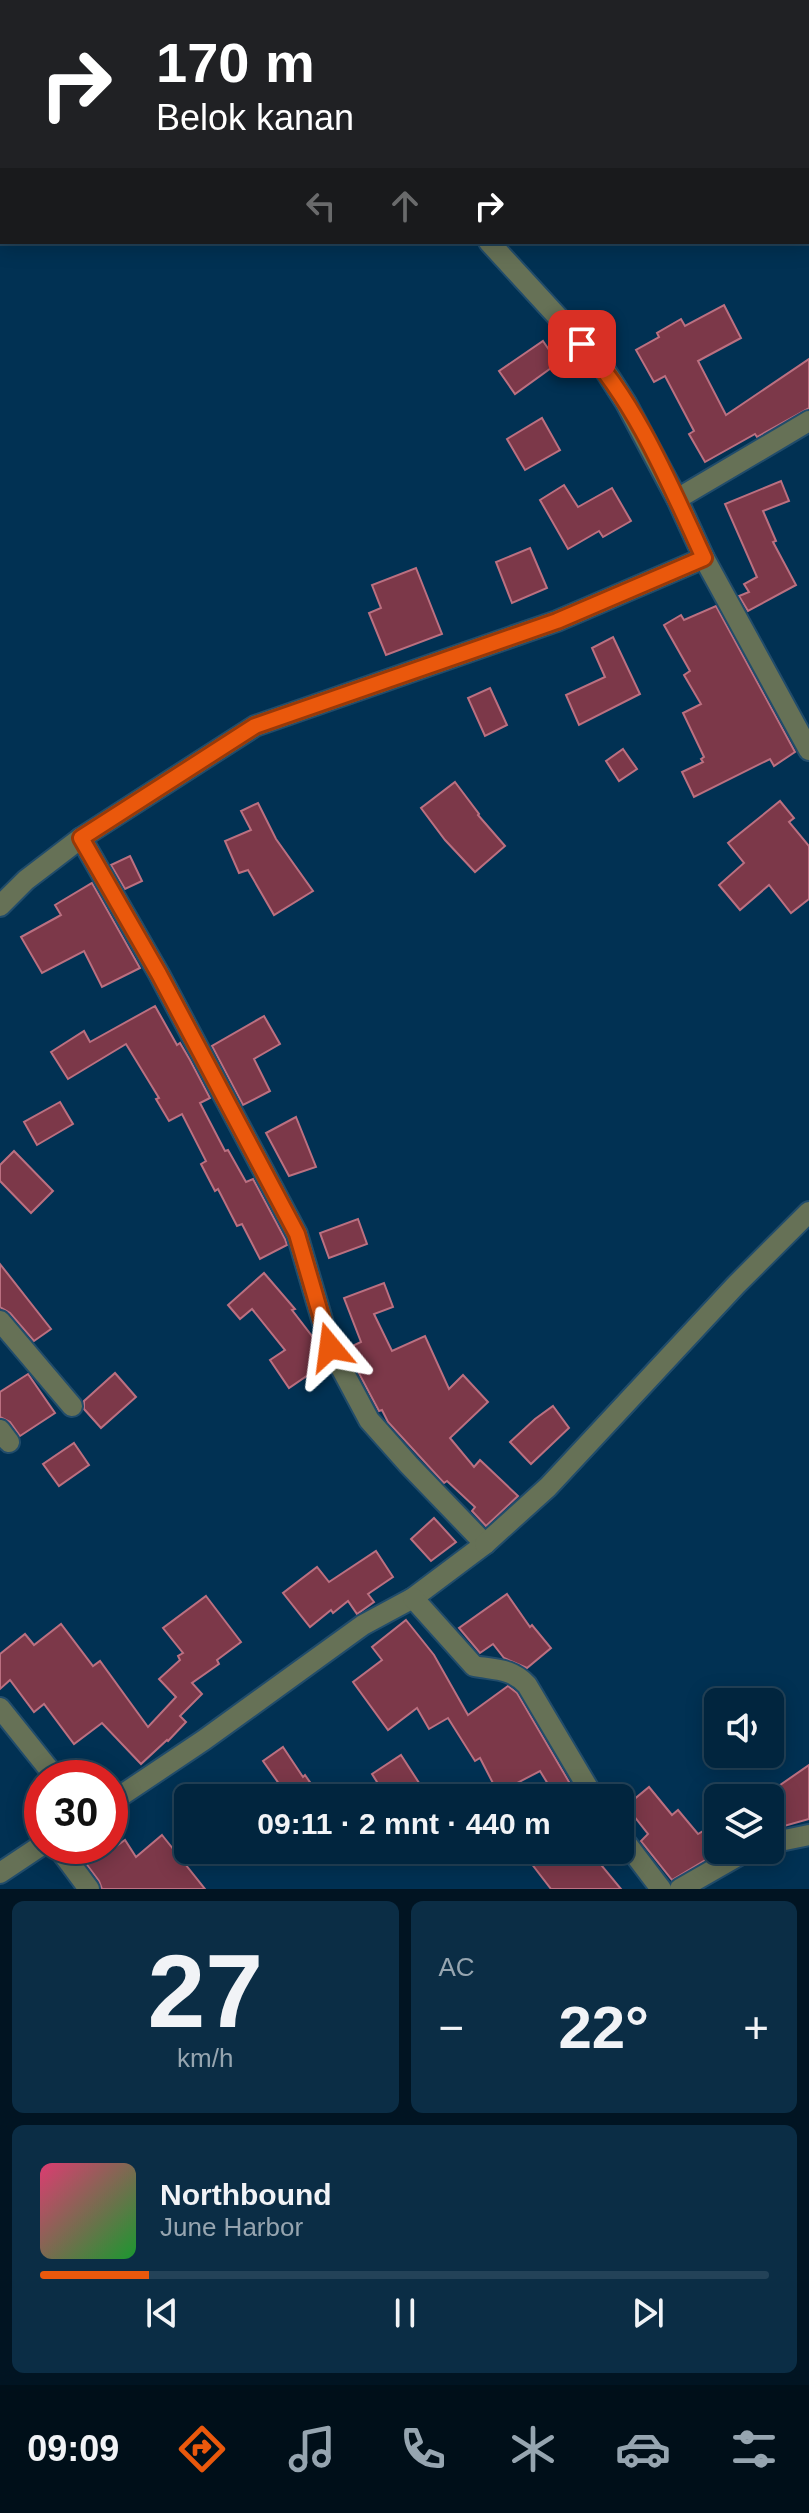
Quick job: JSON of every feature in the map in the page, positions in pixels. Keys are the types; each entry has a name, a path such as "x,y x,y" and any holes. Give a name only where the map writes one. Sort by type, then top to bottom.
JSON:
{"street":[{"path":"491,244 601,364 626,403 677,499 704,558 809,750"},
{"path":"677,499 809,421"},
{"path":"0,906 26,880 81,838 255,726 557,621 704,558"},
{"path":"81,838 159,974 297,1234 330,1347 369,1420 485,1544"},
{"path":"128,1791 363,1625 413,1598 485,1544 548,1487 736,1285 809,1212"},
{"path":"0,1321 72,1406"},
{"path":"413,1598 474,1666 507,1670 518,1675 586,1784"},
{"path":"0,1708 42,1760"},
{"path":"784,1840 809,1835"},
{"path":"634,1853 661,1889"},
{"path":"0,1873 24,1857"},
{"path":"70,1864 89,1889"},
{"path":"680,1889 724,1864"}],"building":[{"path":"724,305 741,338 698,361 726,415 809,359 809,408 705,462 689,434 694,431 665,376 654,382 636,350 681,319 685,326"},
{"path":"543,341 558,363 515,394 499,371"},
{"path":"542,418 560,450 525,470 507,439"},
{"path":"781,481 789,501 763,511 776,541 773,542 796,585 748,611 739,596 749,592 744,584 757,577 725,504"},
{"path":"564,485 578,507 612,488 631,521 603,537 599,531 568,549 540,500"},
{"path":"530,548 547,588 512,603 496,562"},
{"path":"416,568 442,634 386,655 369,613 381,608 372,585"},
{"path":"716,606 795,752 774,766 770,759 694,797 682,772 703,762 701,759 704,757 683,713 701,704 684,675 690,671 664,625 681,615 684,620"},
{"path":"613,637 640,694 579,725 566,695 605,677 592,648"},
{"path":"490,688 507,725 485,736 468,698"},
{"path":"623,749 637,769 619,781 606,761"},
{"path":"455,782 505,846 475,872 421,808"},
{"path":"780,801 794,818 789,822 809,846 809,899 791,913 769,885 740,910 719,885 744,863 728,843"},
{"path":"258,803 276,839 313,891 274,915 248,870 239,873 225,841 251,830 241,811"},
{"path":"130,856 142,881 125,889 111,865"},
{"path":"92,883 140,968 102,987 84,951 42,973 21,937 61,915 55,905"},
{"path":"155,1006 177,1045 180,1043 210,1098 200,1103 225,1151 228,1150 246,1182 253,1179 285,1239 287,1245 260,1259 242,1224 237,1226 218,1189 215,1191 201,1164 206,1161 182,1114 169,1121 156,1099 159,1098 126,1044 68,1079 51,1052 84,1031 90,1042"},
{"path":"264,1016 280,1044 254,1059 270,1091 243,1105 212,1046"},
{"path":"60,1102 73,1124 37,1145 24,1122"},
{"path":"296,1117 316,1167 289,1176 266,1133"},
{"path":"14,1151 53,1191 31,1213 0,1181 0,1165"},
{"path":"358,1219 367,1244 329,1258 320,1233"},
{"path":"0,1264 51,1329 34,1341 10,1313 0,1307"},
{"path":"264,1273 295,1309 292,1310 315,1340 324,1364 289,1388 270,1360 285,1350 252,1309 240,1319 228,1305"},
{"path":"384,1283 393,1307 374,1314 392,1351 425,1336 449,1389 463,1375 488,1402 450,1438 474,1467 480,1460 518,1496 486,1526 472,1511 475,1507 447,1481 444,1483 388,1422 382,1410 379,1411 346,1349 361,1342 344,1298"},
{"path":"115,1373 136,1397 101,1428 84,1409 84,1401"},
{"path":"28,1374 55,1413 20,1436 10,1422 0,1417 0,1392"},
{"path":"553,1406 569,1428 531,1464 510,1442"},
{"path":"74,1443 89,1465 59,1486 43,1464"},
{"path":"434,1518 456,1542 431,1561 411,1539"},
{"path":"376,1551 393,1577 368,1594 374,1602 357,1614 348,1601 310,1627 283,1593 317,1567 329,1582"},
{"path":"507,1594 530,1627 532,1625 551,1648 527,1668 504,1658 493,1644 480,1653 459,1628"},
{"path":"206,1596 241,1642 217,1660 219,1664 192,1683 202,1694 180,1716 186,1722 141,1764 102,1723 74,1744 44,1704 34,1712 10,1680 0,1689 0,1654 25,1634 34,1645 61,1624 93,1666 100,1661 148,1727 176,1697 159,1679 180,1660 178,1656 183,1653 163,1628"},
{"path":"406,1620 434,1655 468,1715 508,1686 517,1693 570,1784 548,1784 540,1771 515,1784 493,1784 480,1758 475,1761 448,1718 429,1729 417,1708 388,1730 353,1682 382,1660 372,1647"},
{"path":"283,1747 311,1784 279,1784 263,1761"},
{"path":"401,1755 420,1784 378,1784 372,1774"},
{"path":"809,1765 809,1819 784,1826 784,1784 782,1784"},
{"path":"649,1787 672,1815 678,1810 698,1834 704,1830 704,1861 672,1880 641,1841 648,1834 634,1816 634,1799"},
{"path":"162,1835 174,1850 174,1864 185,1864 205,1889 102,1889 86,1864 128,1864 128,1845 136,1857"},
{"path":"532,1864 600,1864 621,1889 551,1889"}],"route":[{"path":"330,1347 297,1234 159,974 81,838 255,726 557,621 704,558 677,499 626,403 601,364 582,344"}]}
